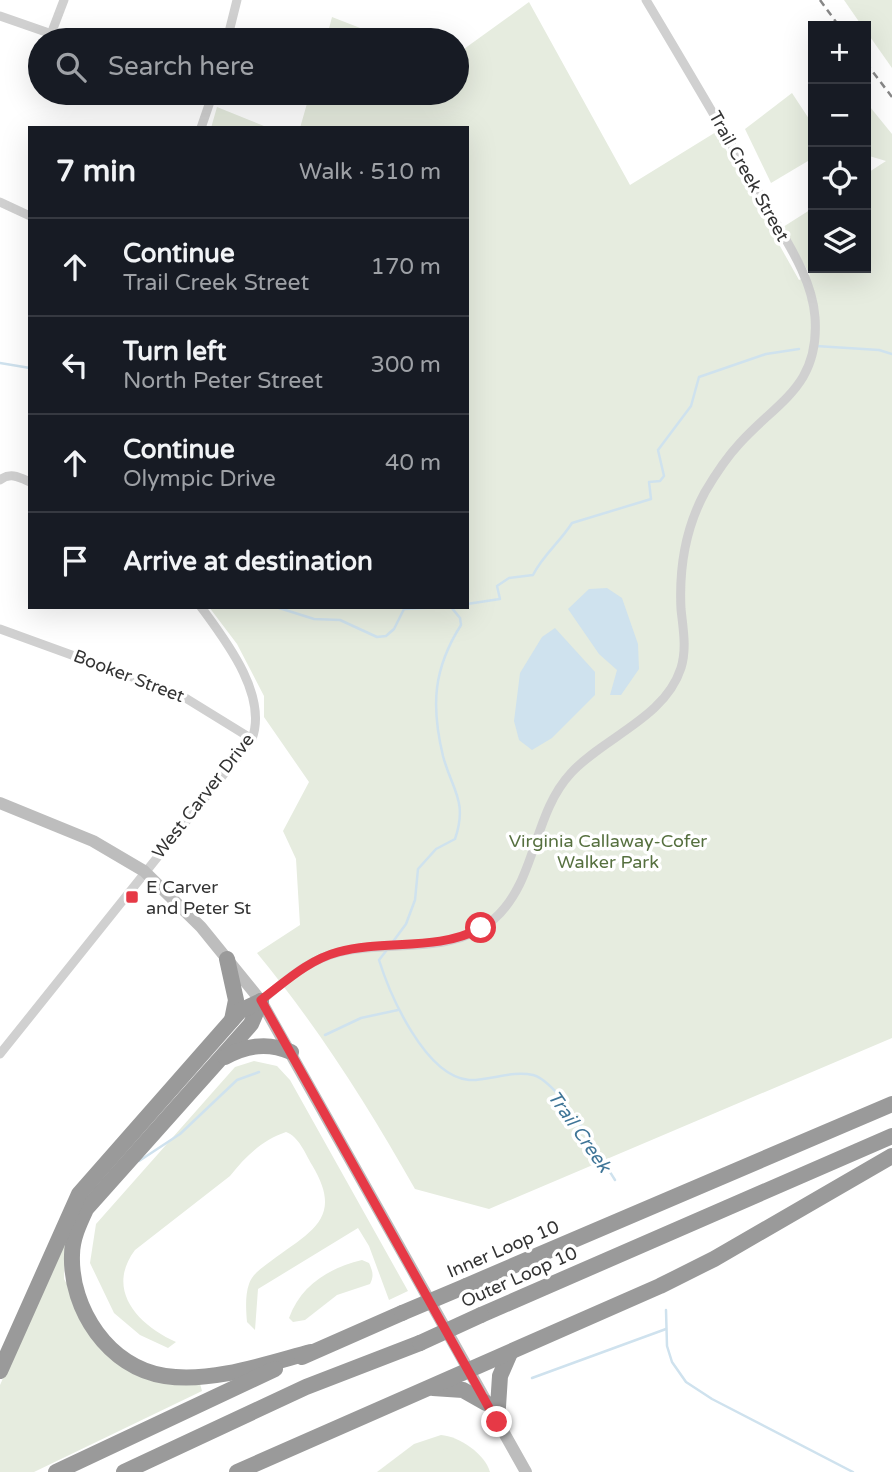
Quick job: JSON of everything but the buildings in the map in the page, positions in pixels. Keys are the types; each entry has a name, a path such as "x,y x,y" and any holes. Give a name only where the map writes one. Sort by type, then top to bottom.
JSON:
{"highway":[{"path":"227,959 236,1000 232,1020"},
{"path":"0,1371 79,1194 232,1020 261,1000"},
{"path":"261,1000 251,1024 86,1209 77,1228 72,1255 76,1288 85,1316 106,1345 133,1366 165,1376 206,1375 312,1352"},
{"path":"217,1061 238,1050 257,1045 278,1047 291,1052"},
{"name":"Inner Loop 10","path":"56,1472 312,1352 892,1104"},
{"name":"Outer Loop 10","path":"124,1472 306,1387 420,1343 892,1136"},
{"path":"237,1472 433,1388 714,1259 892,1156"},
{"path":"497,1422 500,1376 510,1353"},
{"path":"433,1388 463,1390 486,1403"}],"street":[{"path":"53,28 64,0"},
{"path":"230,28 237,0"},
{"name":"Trail Creek Street","path":"261,1000 310,963 341,951 428,944 470,934 494,919 520,884 537,831 557,791 590,756 657,705 675,682 685,642 682,568 696,512 720,466 794,392 812,353 815,315 806,279 727,136 646,0"},
{"path":"0,16 34,28"},
{"path":"202,126 209,105"},
{"path":"0,202 28,215"},
{"path":"4,478 28,482"},
{"name":"West Carver Drive","path":"0,1054 252,739 255,705 233,657 202,609"},
{"name":"Booker Street","path":"0,629 179,694 252,739"},
{"path":"0,803 93,841 144,872 181,905 261,1000 526,1472"}],"green space":[{"path":"844,0 892,0 892,68 871,38 871,21 859,21"},
{"name":"Virginia Callaway-Cofer Walker Park","path":"529,2 630,185 716,132 799,280 810,275 809,273 871,273 871,171 886,161 871,156 871,108 892,134 892,1038 489,1209 415,1189 341,1068 301,1009 257,953 300,925 296,859 283,831 309,782 264,717 264,696 237,644 211,609 469,609 469,126 301,126 307,105 469,105 469,45"},
{"path":"332,17 360,28 329,28"},
{"path":"792,93 808,117 808,161 771,183 745,129"},
{"path":"217,107 264,126 212,126"},
{"name":"Virginia Callaway-Cofer Walker Park","path":"808,211 808,271 783,227"},
{"path":"254,1061 277,1066 290,1080 408,1291 389,1300 369,1246 358,1228 258,1289 255,1330 247,1322 247,1293 253,1277 310,1231 319,1222 324,1211 325,1198 321,1183 301,1146 286,1132 255,1150 230,1176 135,1250 123,1279 125,1292 138,1316 162,1335 176,1342 168,1348 140,1335 114,1313 90,1263 96,1224 235,1067"},
{"path":"65,1239 64,1279 108,1355 199,1380 202,1391 34,1472 0,1472 0,1385"},
{"path":"362,1260 369,1263 371,1269 370,1284 337,1295 305,1320 293,1322 289,1318 294,1306 309,1287 328,1273"},
{"path":"441,1435 470,1447 483,1459 490,1472 377,1472 414,1444"}],"water":[{"path":"607,588 622,598 638,644 639,669 621,695 610,695 617,670 599,654 568,609 589,589"},
{"path":"555,628 595,672 595,695 552,738 532,750 519,740 514,721 520,673 542,637"}],"waterway":[{"path":"816,346 879,350 892,354"},
{"path":"469,604 500,599 497,586 509,578 533,575 572,523 651,499 649,482 660,481 664,476 658,450 691,406 699,377 766,354 799,349"},
{"name":"Trail Creek","path":"0,363 28,368"},
{"name":"Trail Creek","path":"282,609 314,619 340,620 377,637 386,636 394,629 404,609"},
{"name":"Trail Creek","path":"392,943 406,924 415,900 418,869 436,849 455,839 459,826 459,805 443,756 436,704 445,657 461,625 460,618 453,609"},
{"name":"Trail Creek","path":"386,951 379,960 401,1012 424,1050 453,1075 469,1080 525,1074 544,1081 567,1105 615,1180"},
{"path":"325,1035 361,1018 398,1010"},
{"path":"139,1161 180,1134 237,1080 259,1072"},
{"name":"Trail Creek","path":"666,1310 667,1346 672,1362 686,1382 712,1399 853,1472"},
{"path":"532,1378 666,1329"}],"railway":[{"path":"820,0 835,21"},
{"path":"871,70 892,97"}],"place":[{"name":"E Carver and Peter St","path":"132,897"}],"route":[{"path":"481,928 450,941 359,948 331,954 310,963 261,1000 497,1422"}]}
